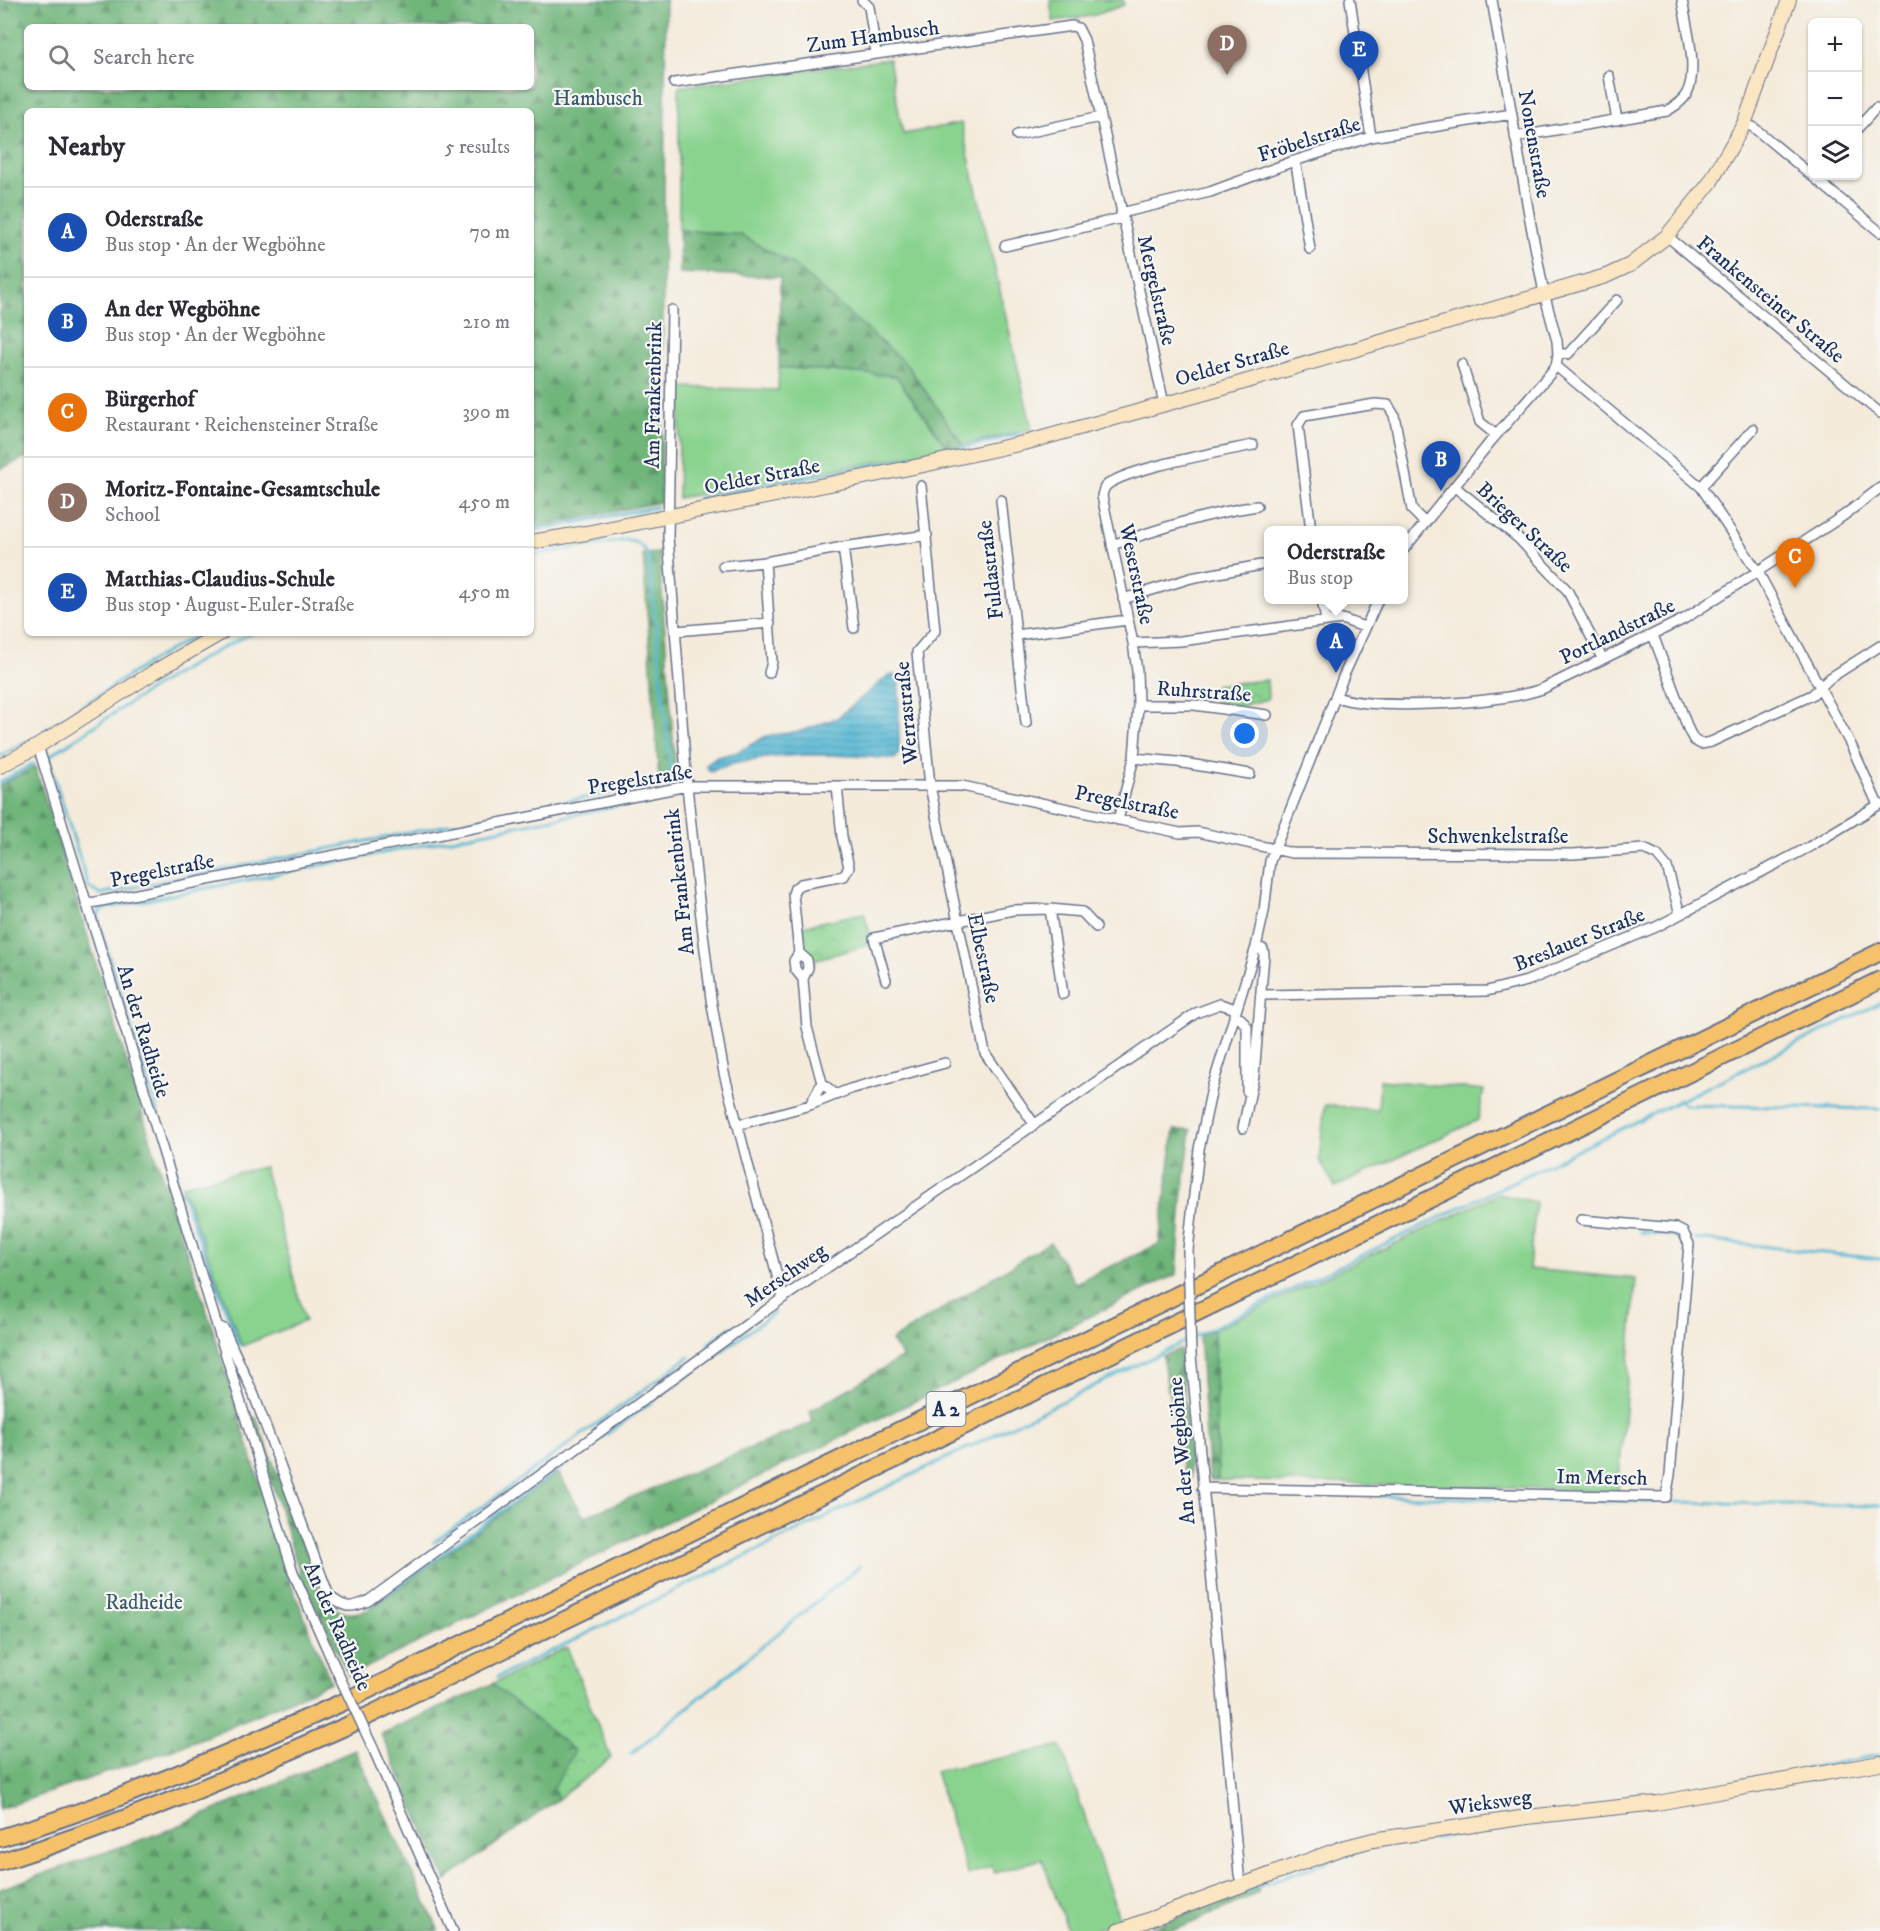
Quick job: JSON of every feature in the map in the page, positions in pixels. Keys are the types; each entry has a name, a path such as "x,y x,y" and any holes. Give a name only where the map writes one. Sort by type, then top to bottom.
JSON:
{"highway":[{"name":"A 2","path":"0,1838 147,1787 340,1703 1880,952"},
{"name":"A 2","path":"0,1862 156,1808 349,1725 1880,980"}],"street":[{"path":"862,0 869,7 876,54"},
{"path":"1350,0 1371,137"},
{"name":"Nonenstraße","path":"1492,0 1544,293"},
{"path":"1515,137 1667,111 1680,103 1687,95 1692,75 1682,0"},
{"name":"Oelder Straße","path":"534,541 919,466 1028,442 1606,276 1630,265 1667,236 1710,183 1744,124 1789,0"},
{"name":"Zum Hambusch","path":"674,83 1072,26 1078,28"},
{"name":"Mergelstraße","path":"1078,28 1084,40 1164,404"},
{"path":"1609,76 1617,120"},
{"path":"1859,126 1876,108"},
{"name":"Fröbelstraße","path":"1122,216 1210,192 1294,161 1371,137 1512,114"},
{"path":"1017,135 1100,117"},
{"path":"1744,124 1754,127 1808,171"},
{"path":"1294,161 1310,249"},
{"path":"1819,180 1880,232"},
{"name":"Mergelstraße","path":"1005,246 1122,216"},
{"name":"Frankensteiner Straße","path":"1667,236 1880,413"},
{"path":"1408,544 1496,435 1556,366 1558,354 1554,329 1544,293"},
{"path":"1558,354 1568,354 1617,300"},
{"name":"Am Frankenbrink","path":"672,310 668,537 687,786 711,999 724,1073 783,1298"},
{"path":"1462,364 1480,422 1496,435"},
{"path":"1556,366 1701,487 1758,572 1821,687 1879,805"},
{"path":"1310,526 1298,425 1304,416 1375,404 1388,405 1394,415 1412,510 1424,522"},
{"path":"1701,487 1753,429"},
{"name":"Weserstraße","path":"1118,820 1134,758 1138,705 1137,671 1102,496 1104,489 1108,484 1132,474 1169,463 1253,445"},
{"name":"Werrastraße","path":"921,486 935,631 917,652 930,786"},
{"name":"Brieger Straße","path":"1455,487 1518,538 1567,590 1602,658"},
{"name":"Portlandstraße","path":"1336,697 1348,701 1393,704 1469,702 1531,693 1542,689 1684,619 1843,516 1880,488"},
{"name":"Fuldastraße","path":"1001,500 1026,723"},
{"path":"1112,545 1189,519 1221,511 1257,506"},
{"path":"723,566 765,562 843,547 927,535"},
{"path":"843,547 854,628"},
{"path":"765,562 772,662 769,673"},
{"path":"1123,599 1191,578 1261,565"},
{"path":"1323,604 1326,620"},
{"name":"An der Wegböhne","path":"1242,1886 1202,1488 1188,1313 1188,1250 1199,1149 1212,1088 1256,947 1264,911 1270,861 1364,627 1376,604"},
{"path":"1133,643 1180,641 1326,620 1342,619 1364,627"},
{"name":"Fuldastraße","path":"1016,635 1127,620"},
{"path":"676,631 770,623"},
{"path":"1653,635 1689,731 1694,740 1701,744 1711,742 1812,695 1830,678 1880,646"},
{"path":"0,766 38,746 154,672 216,636"},
{"name":"Ruhrstraße","path":"1138,705 1194,705 1267,715"},
{"name":"An der Radheide","path":"38,746 293,1572 453,1931"},
{"path":"1134,758 1178,762 1250,774"},
{"name":"Pregelstraße","path":"86,903 687,786 962,786 1180,833 1198,832 1274,849"},
{"path":"836,1095 822,1083 807,1027 803,979 808,968 807,960 799,952 794,894 795,888 801,884 844,876 849,867 842,837 837,786"},
{"name":"Elbestraße","path":"930,786 985,1053 1034,1124"},
{"name":"Breslauer Straße","path":"1261,995 1487,991 1527,981 1656,927 1809,847 1879,805"},
{"name":"Schwenkelstraße","path":"1274,849 1292,853 1573,854 1644,849 1657,855 1667,867 1680,914"},
{"path":"1050,909 1063,994"},
{"path":"886,980 874,938 1013,910 1050,909 1082,912 1096,927"},
{"name":"An der Wegböhne","path":"1243,1128 1254,1076 1264,956 1263,949 1256,947"},
{"name":"Merschweg","path":"368,1601 783,1298 1196,1013 1220,1004 1235,1013"},
{"name":"An der Wegböhne","path":"1235,1013 1247,1027 1246,1087 1248,1100"},
{"path":"737,1125 810,1105 850,1089 945,1063"},
{"path":"810,1105 822,1083"},
{"name":"Im Mersch","path":"1202,1488 1666,1497 1670,1475 1689,1244 1683,1232 1675,1228 1581,1220"},
{"name":"An der Radheide","path":"218,1326 224,1329 254,1395 329,1596 341,1605 353,1607 368,1601"},
{"name":"Wieksweg","path":"1118,1931 1342,1848 1373,1840 1550,1814 1657,1803 1880,1762"}],"green space":[{"name":"Hambusch","path":"0,0 666,0 661,502 534,527 534,108 24,108 24,458 0,469"},
{"path":"1050,0 1123,0 1124,5 1092,16 1053,21"},
{"path":"889,59 903,134 961,123 1032,429 963,445 907,365 741,235 679,230 679,87"},
{"path":"679,230 741,235 793,264 907,365 963,445 948,449 896,376 779,367 780,277 680,273"},
{"path":"779,367 896,376 948,449 678,498 680,387 778,390"},
{"path":"659,553 676,777 659,780 643,554"},
{"path":"1267,680 1268,699 1237,707 1216,705 1215,685"},
{"name":"Radheide","path":"35,766 164,1183 212,1327 288,1577 331,1682 210,1735 0,1809 0,785"},
{"path":"864,913 873,944 813,960 804,948 802,926"},
{"path":"1380,1080 1484,1090 1478,1120 1335,1187 1319,1159 1325,1105 1378,1110"},
{"path":"1174,1130 1191,1130 1182,1199 1177,1274 349,1676 300,1574 252,1418 256,1417 324,1600 345,1613 370,1609 558,1472 584,1517 813,1422 810,1411 903,1357 891,1341 1050,1242 1075,1283 1159,1244"},
{"path":"264,1167 305,1321 242,1346 182,1185"},
{"path":"1498,1194 1536,1202 1529,1269 1636,1279 1618,1491 1218,1480 1214,1330"},
{"path":"1214,1329 1218,1480 1209,1480 1199,1336"},
{"path":"1180,1349 1191,1480 1185,1480 1162,1356"},
{"path":"567,1647 611,1758 558,1799 554,1788 575,1751 492,1684"},
{"path":"492,1684 575,1751 554,1788 558,1799 446,1880 381,1734"},
{"path":"1061,1746 1120,1921 1091,1931 1068,1931 1042,1859 995,1873 992,1866 968,1875 935,1771"},
{"path":"355,1750 439,1931 0,1931 0,1889 166,1831"},
{"path":"1259,1887 1258,1893 1185,1926 1170,1931 1142,1931"}],"water":[{"path":"889,675 896,675 899,679 899,754 895,759 802,755 732,764 710,771 705,766 717,757 738,752 766,736 801,731 837,718"}],"waterway":[{"path":"699,498 949,451 1020,434"},
{"path":"534,530 656,507"},
{"path":"247,636 174,675 48,757 89,888 100,894 669,781 671,775 649,558 645,551 638,544 627,540 534,555"},
{"path":"44,731 151,661 195,636"},
{"path":"0,756 27,741"},
{"path":"0,782 33,764"},
{"path":"177,1176 98,921 99,912 107,908 673,795"},
{"path":"1194,1337 1880,1003"},
{"path":"1679,1100 1684,1105 1880,1109"},
{"path":"181,1190 239,1345"},
{"path":"1641,1232 1677,1236 1683,1239"},
{"path":"1695,1239 1880,1259"},
{"path":"370,1606 774,1313"},
{"path":"708,1344 731,1327"},
{"path":"498,1677 1188,1340"},
{"path":"434,1542 689,1357"},
{"path":"1381,1496 1656,1502"},
{"path":"1675,1502 1880,1506"},
{"path":"631,1754 860,1566"},
{"path":"1800,1770 1880,1755"},
{"path":"1214,1903 1345,1855 1374,1847 1521,1825"}],"place":[{"name":"Moritz-Fontaine-Gesamtschule","path":"1227,75"},
{"name":"Matthias-Claudius-Schule","path":"1359,81"},
{"name":"An der Wegböhne","path":"1441,491"},
{"name":"Bürgerhof","path":"1795,588"},
{"name":"Oderstraße","path":"1336,673"}]}
